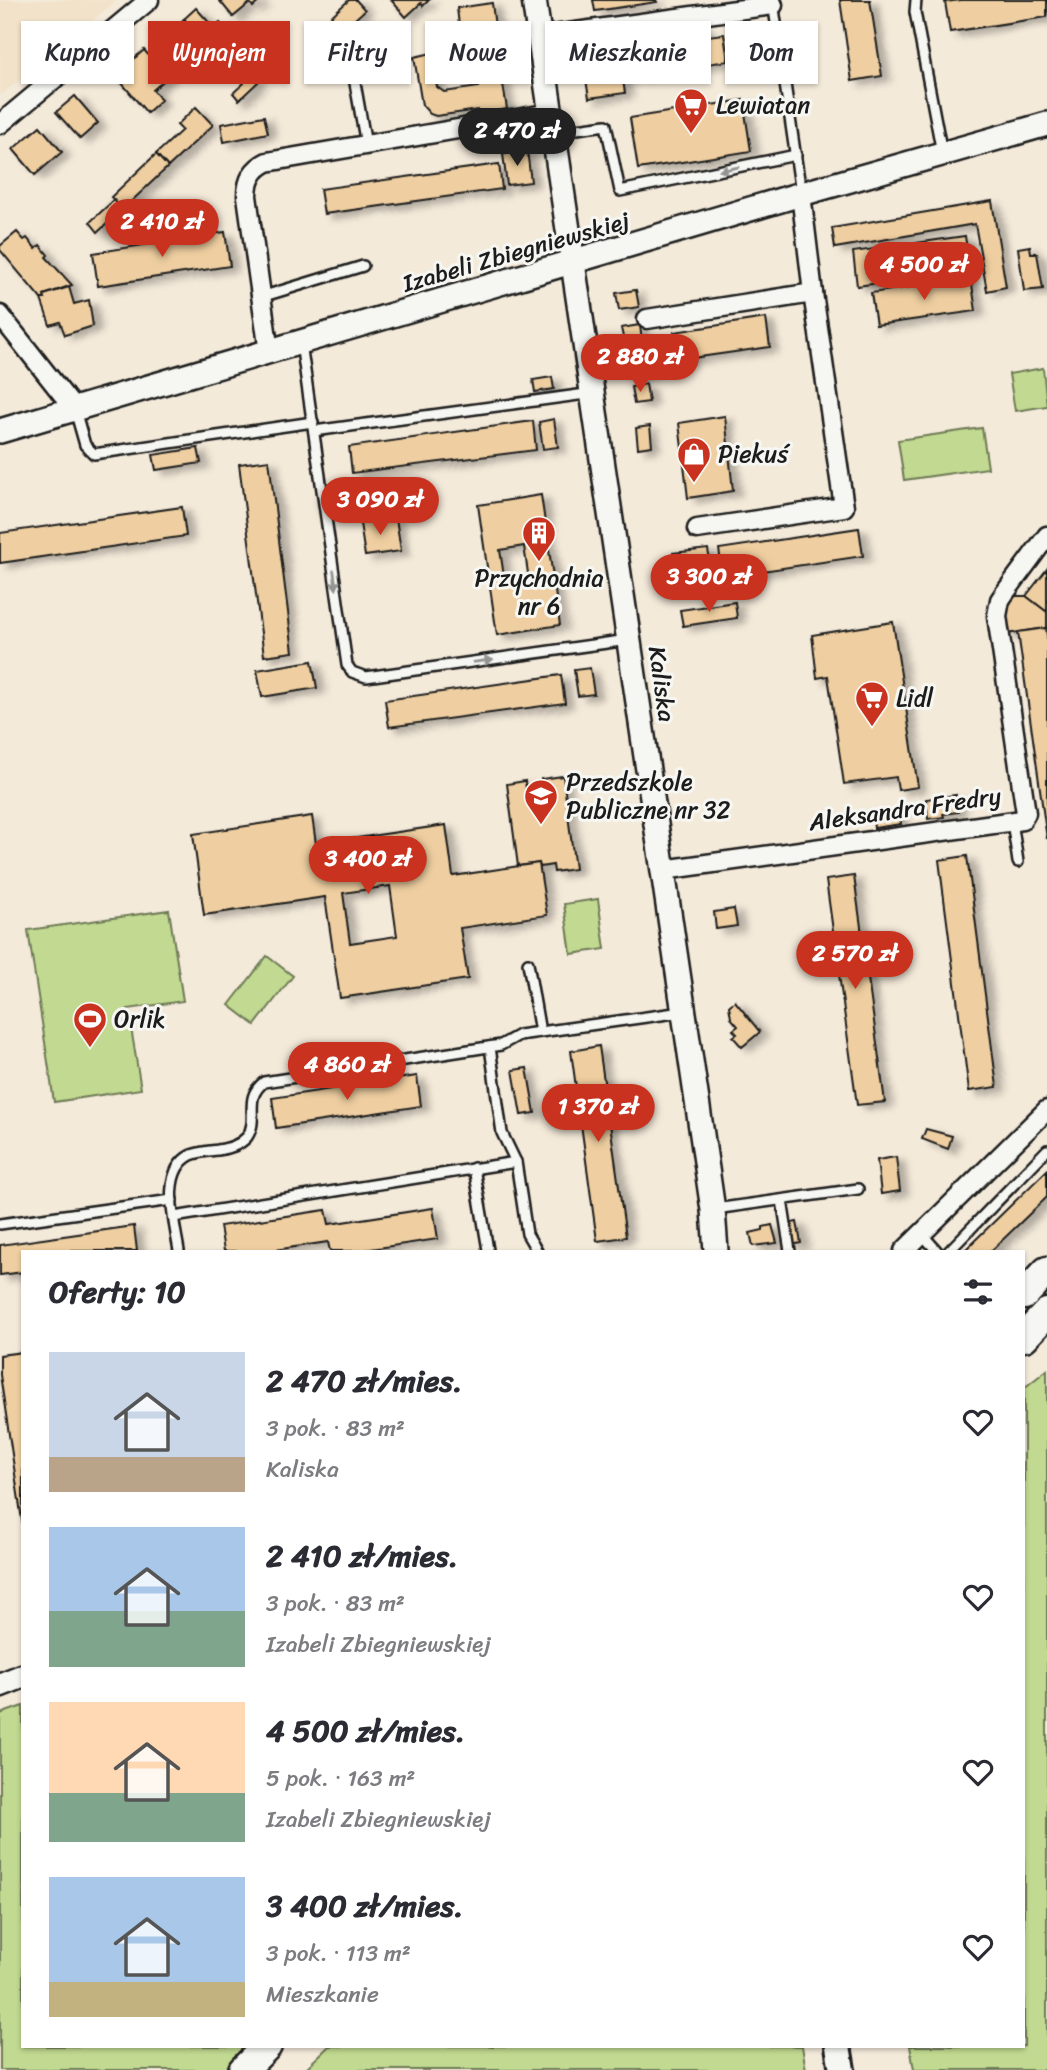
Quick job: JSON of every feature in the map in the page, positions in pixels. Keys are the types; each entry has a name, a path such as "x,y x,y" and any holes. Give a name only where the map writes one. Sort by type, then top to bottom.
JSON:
{"main road":[{"path":"1025,1294 1047,1271"},
{"path":"1025,1336 1047,1313"},
{"path":"243,2070 265,2048"},
{"path":"838,2048 842,2070"},
{"path":"853,2048 855,2070"}],"street":[{"path":"0,124 149,0"},
{"name":"Kaliska","path":"534,0 713,1210 716,1250"},
{"path":"540,37 773,2"},
{"path":"269,352 247,196 248,182 253,172 267,162 366,145 552,123"},
{"name":"Izabeli Zbiegniewskiej","path":"0,431 1047,124"},
{"path":"697,529 844,507 801,194"},
{"path":"647,319 813,293"},
{"path":"0,315 75,410"},
{"name":"Aleksandra Fredry","path":"663,870 1022,820 1026,813 997,623 998,608 1004,594 1047,536"},
{"path":"905,1250 1047,1110"},
{"path":"0,1685 21,1677"}],"lane":[{"path":"916,0 915,12 943,155"},
{"path":"773,2 801,194"},
{"path":"355,84 366,145"},
{"path":"552,123 606,125 620,191 796,155"},
{"path":"261,297 363,266"},
{"path":"301,343 347,665 352,672 366,677 629,640"},
{"path":"75,410 85,445 94,454 593,393"},
{"path":"1012,821 1018,862"},
{"path":"528,963 540,1032"},
{"path":"179,1250 172,1200 173,1176 179,1165 194,1154 233,1147 247,1136 251,1125 253,1094 264,1082 502,1045 519,1035 684,1011"},
{"path":"490,1047 502,1133 516,1162 527,1234 536,1250"},
{"path":"950,1250 1047,1150"},
{"path":"174,1217 516,1162"},
{"path":"474,1168 488,1250"},
{"path":"713,1210 858,1189"},
{"path":"0,1224 172,1200"},
{"path":"782,1200 790,1250"},
{"path":"922,1234 936,1250"}],"shaded area":[{"path":"0,0 117,0 91,21 21,21 21,79 0,96"}],"green space":[{"path":"1043,368 1047,406 1015,411 1009,374"},
{"path":"982,428 988,468 904,480 898,440"},
{"path":"598,899 605,949 571,954 564,904"},
{"name":"Orlik","path":"169,910 183,1001 128,1009 141,1089 54,1102 28,930"},
{"path":"267,956 293,976 255,1025 229,1005"},
{"path":"1047,1370 1047,2070 914,2070 910,2048 1025,2048 1025,1387"},
{"path":"21,1707 21,2048 247,2048 225,2070 0,2070 0,1714"},
{"path":"327,2048 802,2048 806,2070 304,2070"}],"building":[{"path":"219,0 261,0 253,7 250,3 233,17"},
{"path":"349,0 356,0 365,10 353,21 326,21"},
{"path":"391,0 429,0 423,6 421,3 406,17"},
{"path":"593,0 656,0 657,2 595,11"},
{"path":"840,0 870,0 882,76 852,81"},
{"path":"1047,0 1047,17 950,32 945,2"},
{"path":"492,3 494,21 459,21 457,8"},
{"path":"196,8 208,21 186,21 184,19"},
{"path":"724,34 725,61 711,63 711,36"},
{"path":"144,50 148,54 148,84 160,84 153,90 161,100 147,113 123,84 134,84 134,59"},
{"path":"425,55 425,84 437,84 444,92 479,87 478,84 503,84 507,109 479,114 478,110 436,116 430,114 422,105 414,57"},
{"path":"243,84 256,84 239,100 233,93"},
{"path":"587,84 624,84 625,93 589,98"},
{"path":"75,96 98,123 80,139 56,112"},
{"name":"Lewiatan","path":"743,100 751,151 638,169 630,118"},
{"path":"196,107 213,125 168,167 156,154 182,130 177,125"},
{"path":"264,116 268,133 224,142 221,124"},
{"path":"40,126 62,152 35,175 13,149"},
{"path":"527,150 531,182 507,185 503,154"},
{"path":"156,154 168,167 122,210 111,197"},
{"path":"499,164 502,189 324,214 320,189"},
{"path":"114,200 122,210 98,232 90,222"},
{"path":"992,201 1006,287 987,291 975,224 835,248 832,228"},
{"path":"17,232 24,240 27,238 36,249 40,245 48,255 46,257 72,285 44,295 45,299 41,299 0,250 0,246"},
{"path":"225,232 230,266 98,286 93,253"},
{"path":"965,236 970,270 857,286 853,252"},
{"path":"1030,246 1031,253 1037,253 1043,289 1024,291 1018,248"},
{"path":"971,278 976,311 876,325 871,293"},
{"path":"69,287 74,304 89,300 93,326 65,335 60,322 50,325 41,299 45,299 44,295"},
{"path":"636,290 639,307 619,310 616,293"},
{"path":"766,318 770,347 678,360 674,332"},
{"path":"640,325 643,350 633,352 628,345 625,346 621,328"},
{"path":"643,350 648,373 629,377 628,354"},
{"path":"552,377 554,389 535,392 533,380"},
{"path":"646,384 649,402 634,404 631,387"},
{"path":"725,416 733,491 688,498 679,423"},
{"path":"554,419 558,447 543,449 539,422"},
{"path":"533,421 536,450 352,473 349,447"},
{"path":"650,426 652,446 638,448 636,428"},
{"path":"198,448 201,463 156,470 153,455"},
{"path":"269,460 293,652 264,656 239,464"},
{"name":"Przychodnia nr 6","path":"541,495 560,625 497,635 478,505","holes":["524,546 529,580 505,583 500,550"]},
{"path":"182,507 186,536 0,563 0,533"},
{"path":"396,518 401,551 365,556 360,523"},
{"path":"859,528 863,556 723,577 719,549"},
{"path":"708,549 710,562 674,567 673,553"},
{"path":"710,562 712,582 687,585 686,580 676,581 674,567"},
{"path":"1047,569 1047,612 1026,596"},
{"path":"1012,596 1026,596 1047,612 1047,628 1006,634 1002,608"},
{"path":"735,602 737,618 683,626 680,610"},
{"name":"Lidl","path":"893,622 918,787 898,790 896,777 844,784 828,676 817,678 812,635"},
{"path":"1046,628 1047,636 1047,839 1018,632"},
{"path":"312,661 317,688 262,697 257,670"},
{"path":"590,668 594,694 578,696 574,670"},
{"path":"561,675 565,703 389,727 385,700"},
{"name":"Przedszkole Publiczne nr 32","path":"563,776 575,869 554,872 553,865 540,867 539,863 518,866 507,784 525,781 526,789 542,787 541,779"},
{"path":"956,795 958,812 928,819 926,799"},
{"path":"899,810 901,824 874,828 872,814"},
{"path":"312,816 316,844 446,825 453,876 539,863 547,915 460,928 468,979 340,998 325,897 204,915 193,834","holes":["390,886 397,936 350,943 343,893"]},
{"path":"967,856 997,1087 969,1091 939,860"},
{"path":"854,876 885,1102 857,1105 826,880"},
{"path":"734,909 737,926 716,929 714,912"},
{"path":"735,1001 760,1032 742,1047 733,1037 737,1034 733,1030 738,1026 731,1018 729,1006"},
{"path":"599,1046 626,1237 597,1241 571,1051"},
{"path":"527,1068 535,1113 521,1115 513,1070"},
{"path":"417,1076 421,1106 276,1128 272,1098"},
{"path":"926,1129 952,1136 948,1149 922,1139"},
{"path":"896,1157 900,1191 881,1194 877,1160"},
{"path":"1047,1170 1047,1197 992,1250 965,1250"},
{"path":"433,1208 438,1239 365,1250 330,1250 328,1242 275,1250 224,1250 220,1226 326,1210 329,1224"},
{"path":"797,1222 801,1243 791,1245 787,1224"},
{"path":"772,1225 777,1243 753,1246 750,1233"},
{"path":"134,1226 137,1250 21,1250 21,1272 0,1275 0,1245"},
{"path":"21,1352 21,1514 0,1375 0,1355"}],"place":[{"name":"Lewiatan","path":"691,135"},
{"name":"Piekuś","path":"694,484"},
{"name":"Przychodnia nr 6","path":"539,563"},
{"name":"Lidl","path":"872,728"},
{"name":"Przedszkole Publiczne nr 32","path":"541,826"},
{"name":"Orlik","path":"90,1049"}]}
